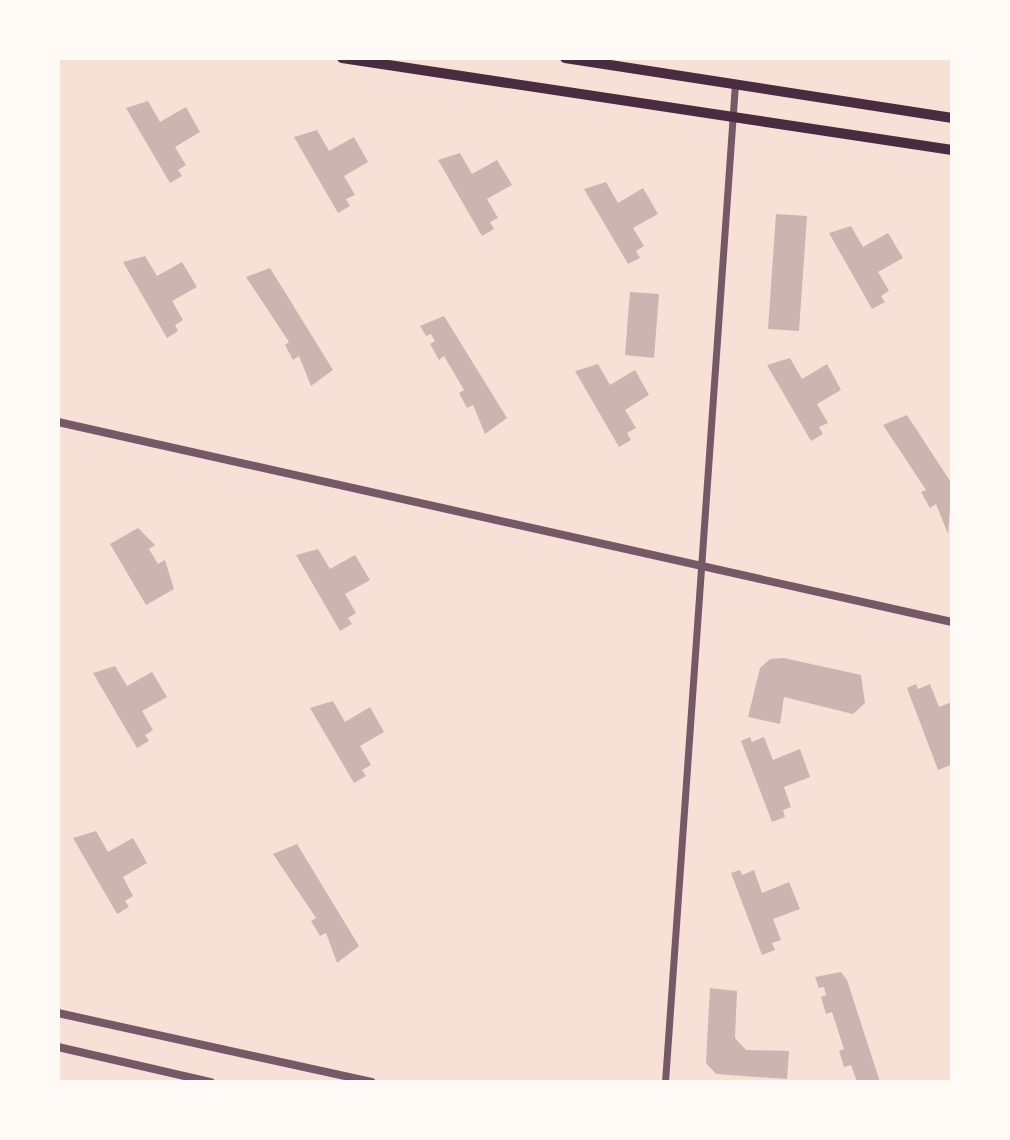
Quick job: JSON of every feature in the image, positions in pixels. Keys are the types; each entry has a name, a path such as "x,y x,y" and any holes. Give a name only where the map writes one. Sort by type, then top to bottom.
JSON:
{"main road":[{"path":"342,58 952,150"},
{"path":"565,58 952,118"}],"street":[{"path":"665,1082 735,84"},
{"path":"58,422 952,622"},
{"path":"58,1013 372,1082"},
{"path":"58,1047 211,1082"}],"building":[{"path":"148,101 160,122 186,107 200,132 175,147 186,165 178,170 182,176 170,183 126,108"},
{"path":"317,130 329,151 354,137 368,162 344,176 355,195 346,199 350,206 338,213 294,137"},
{"path":"460,153 472,174 497,160 512,185 487,199 498,218 490,222 494,229 482,236 438,160"},
{"path":"606,182 618,203 643,188 658,214 633,228 644,246 636,251 640,258 628,264 584,189"},
{"path":"776,214 807,216 799,331 768,329"},
{"path":"851,226 863,247 888,233 903,258 878,272 889,291 881,296 885,302 872,309 829,233"},
{"path":"145,256 157,276 182,262 197,287 172,301 183,320 175,325 178,331 167,338 123,262"},
{"path":"270,268 333,370 311,386 299,356 293,360 285,345 289,342 246,277"},
{"path":"630,292 659,294 654,358 625,355"},
{"path":"444,316 507,418 485,434 473,405 467,408 459,393 464,390 444,356 439,360 430,344 435,341 431,334 426,336 420,326"},
{"path":"790,358 802,379 827,364 841,390 817,404 828,423 819,427 823,434 811,441 767,365"},
{"path":"598,364 610,385 635,370 649,395 625,410 636,428 627,433 631,440 619,447 575,371"},
{"path":"907,415 952,484 948,534 936,504 930,508 921,492 926,490 883,425"},
{"path":"138,528 155,545 149,549 158,564 165,560 174,589 146,605 110,544"},
{"path":"318,549 330,569 355,555 370,580 345,594 356,613 348,618 352,624 340,631 296,555"},
{"path":"784,658 861,675 865,703 853,714 784,697 780,724 748,717 760,668 770,659"},
{"path":"115,666 127,686 152,672 167,697 142,711 153,730 145,735 149,741 137,748 93,673"},
{"path":"916,684 918,689 930,684 939,707 952,702 951,765 938,770 907,688"},
{"path":"333,701 345,722 370,707 384,732 360,746 371,765 362,770 366,776 354,783 310,708"},
{"path":"750,737 752,742 764,737 773,760 800,749 810,777 784,787 791,807 783,810 785,817 772,822 741,741"},
{"path":"96,831 108,852 133,838 147,863 123,877 133,896 125,901 129,907 117,914 73,838"},
{"path":"297,844 359,946 337,963 326,933 320,936 311,921 316,918 273,854"},
{"path":"740,870 742,875 754,870 762,893 789,882 800,909 773,919 781,940 772,943 775,950 762,955 731,873"},
{"path":"841,972 847,980 880,1082 857,1082 851,1065 844,1067 839,1051 844,1049 832,1012 826,1014 821,997 826,995 824,987 819,988 815,977"},
{"path":"710,988 737,991 735,1038 746,1050 789,1051 787,1079 716,1074 706,1063"}]}
